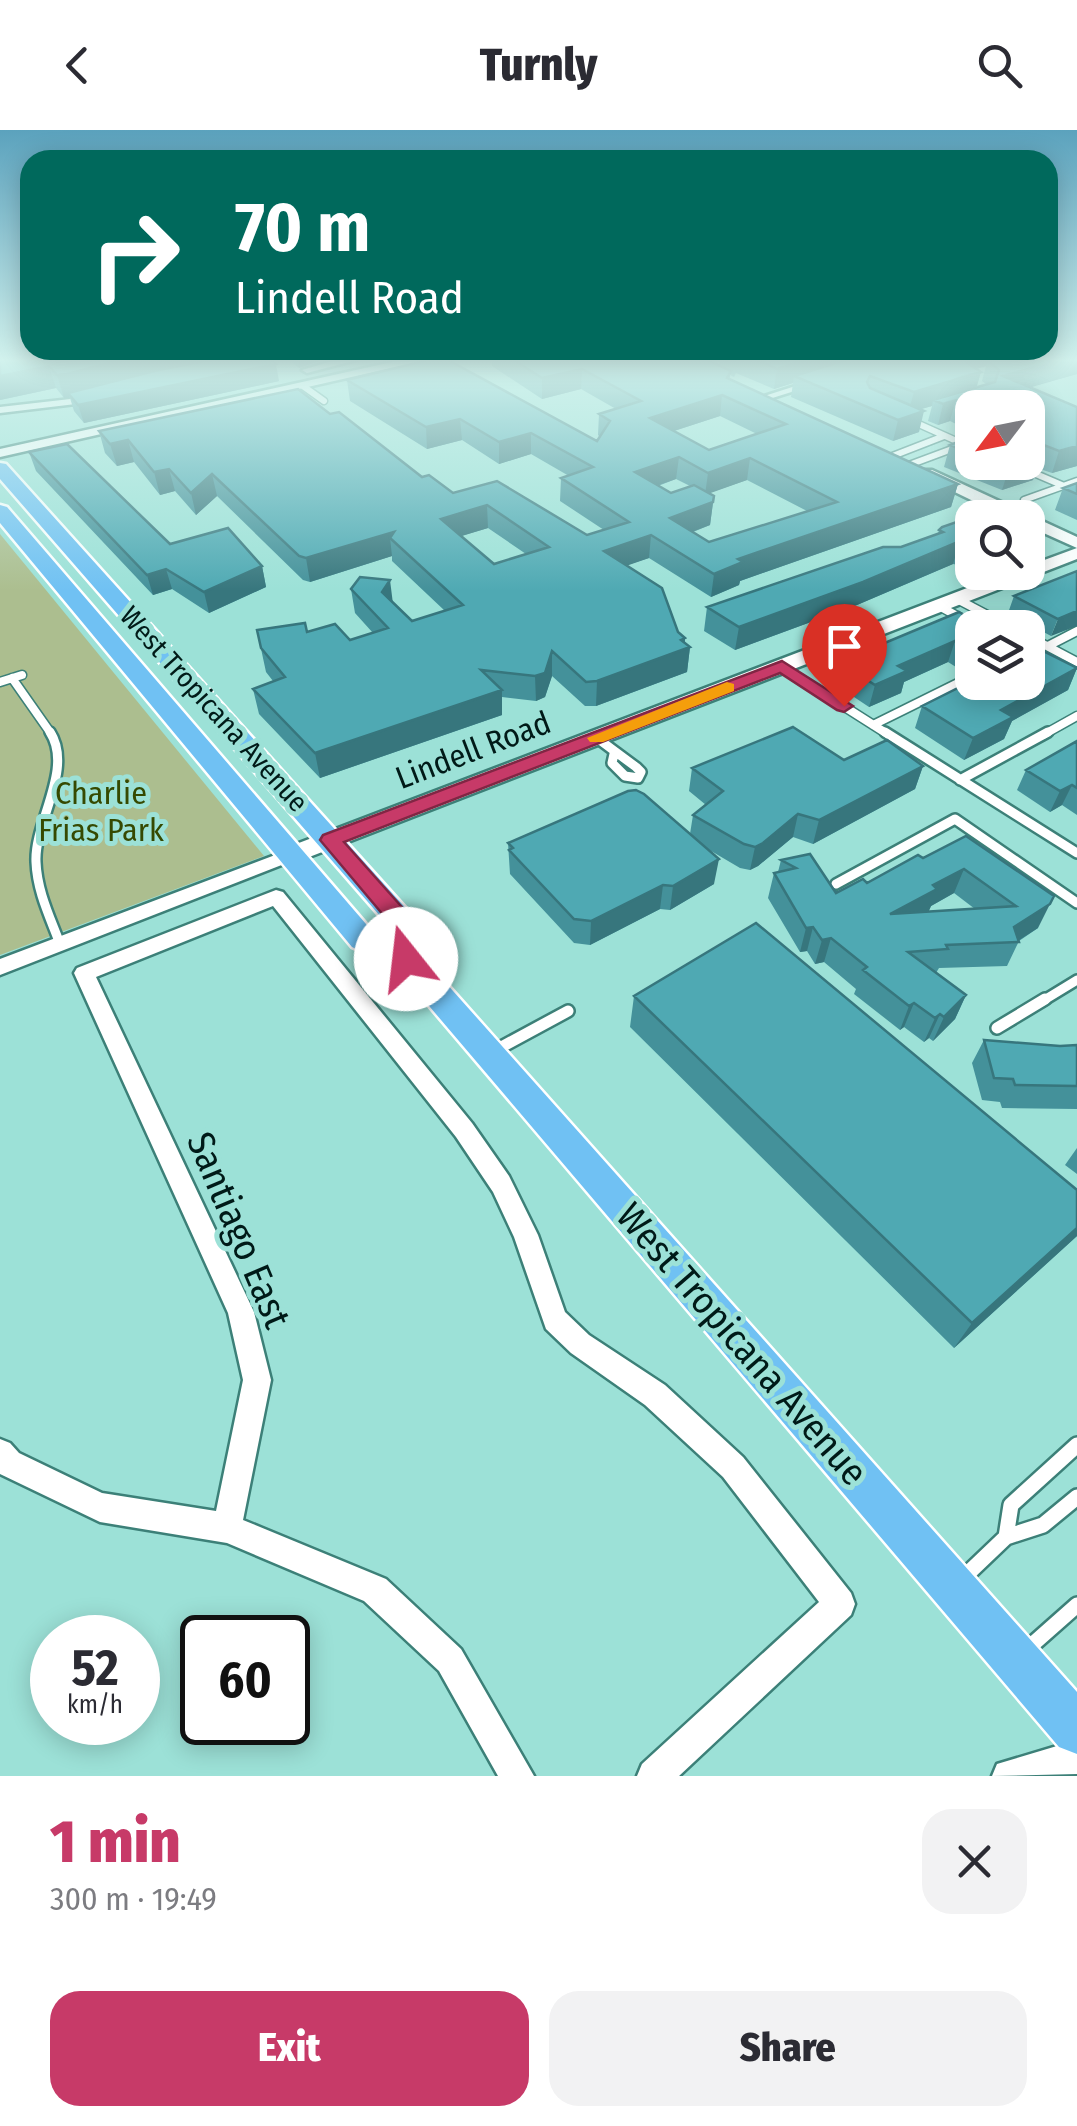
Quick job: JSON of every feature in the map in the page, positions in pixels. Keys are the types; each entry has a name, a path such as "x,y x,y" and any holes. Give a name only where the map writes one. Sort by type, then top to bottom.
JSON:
{"main road":[{"name":"West Tropicana Avenue","path":"0,468 401,921 406,959"},
{"name":"West Tropicana Avenue","path":"0,511 362,939 406,959 1077,1729"},
{"path":"25,541 57,532"},
{"path":"134,669 168,657"}],"street":[{"path":"0,452 69,437"},
{"path":"874,450 984,500"},
{"path":"1045,528 1077,543"},
{"name":"Lindell Road","path":"1045,565 1077,553"},
{"name":"Lindell Road","path":"0,967 980,590"},
{"name":"Santiago East","path":"227,1528 257,1380 241,1312 84,973 276,898 464,1130 500,1184 526,1235 555,1320 580,1344 655,1395 732,1467 840,1604 654,1776"},
{"path":"3,1463 100,1507 227,1528 375,1590 450,1660 516,1776"},
{"path":"1009,1776 1077,1757"}],"lane":[{"path":"890,457 943,437"},
{"path":"927,443 946,451"},
{"path":"909,465 955,449"},
{"path":"1045,478 1064,486"},
{"path":"1024,500 1077,481"},
{"path":"948,602 958,610"},
{"path":"948,602 968,610"},
{"path":"1048,646 1077,631"},
{"path":"1045,644 1077,662"},
{"path":"782,666 1077,853"},
{"path":"0,682 17,677 54,738 57,762 35,858 40,892 60,944"},
{"path":"873,725 955,684"},
{"path":"960,780 1077,716"},
{"path":"597,738 614,754"},
{"path":"836,884 955,819 1077,903"},
{"path":"998,1028 1077,980"},
{"path":"489,1054 568,1012"},
{"path":"1006,1538 1011,1505 1077,1445"},
{"path":"953,1588 1006,1538 1044,1525 1077,1497"},
{"path":"1016,1659 1077,1605"}],"green space":[{"name":"Charlie Frias Park","path":"0,534 264,856 0,955"}],"building":[{"path":"104,437 371,437 422,477 429,475 453,493 497,481 587,535 629,522 561,478 593,467 538,437 589,437 597,441 600,437 685,437 709,450 748,437 855,437 958,484 738,559 743,562 714,574 651,535 604,551 662,588 678,632 685,638 681,640 690,647 597,681 586,682 552,651 545,673 535,676 481,670 502,690 315,753 253,689 285,677 261,648 257,630 305,623 307,632 335,624 350,640 388,628 351,589 360,577 390,580 382,592 412,621 463,605 390,538 394,532 306,558 299,556 212,474 191,493 169,469 154,472 128,440 110,444","holes":["679,457 708,473 750,458 837,502 709,542 670,518 713,502 714,496 694,485 671,493 635,472","487,505 549,547 494,564 441,519"]},
{"path":"490,437 517,437 499,442"},
{"path":"1045,437 1077,437 1077,446 1059,451 1045,446"},
{"path":"67,444 170,544 228,528 262,566 204,592 166,569 147,575 29,452"},
{"path":"1077,483 1077,494 1063,488"},
{"path":"955,523 955,543 739,627 707,607 883,547 901,547 943,532 939,530"},
{"path":"1077,571 1077,611 1058,619 1014,596 1029,590 1045,590 1045,584"},
{"path":"955,614 955,641 898,666 907,671 875,685 839,662"},
{"path":"1045,652 1077,668 1045,686"},
{"path":"955,690 955,700 1019,700 1001,710 1013,717 973,738 922,706"},
{"path":"793,727 844,760 887,740 923,766 819,820 798,814 755,847 693,815 723,791 692,768"},
{"path":"1077,741 1077,788 1072,785 1060,791 1026,770"},
{"path":"636,790 719,859 673,886 663,885 591,921 574,919 509,850 513,848 508,843"},
{"path":"966,836 1054,896 1050,904 1014,927 1019,942 946,945 948,949 908,952 966,995 944,1017 940,1014 935,1018 914,1003 909,1006 863,970 867,967 831,938 822,940 813,927 806,928 774,873 796,868 781,860 810,854 836,893 863,879 867,883 918,855 923,858","holes":["964,869 1016,906 890,914 937,889 933,885"]},
{"path":"756,923 1077,1190 1077,1228 972,1323 634,996"},
{"path":"984,1040 1077,1045 1077,1086 1015,1085 1013,1079 994,1078"}],"slow traffic":[{"path":"596,738 727,687"}],"route":[{"path":"406,959 401,921 330,840 782,666 844,706"}]}
